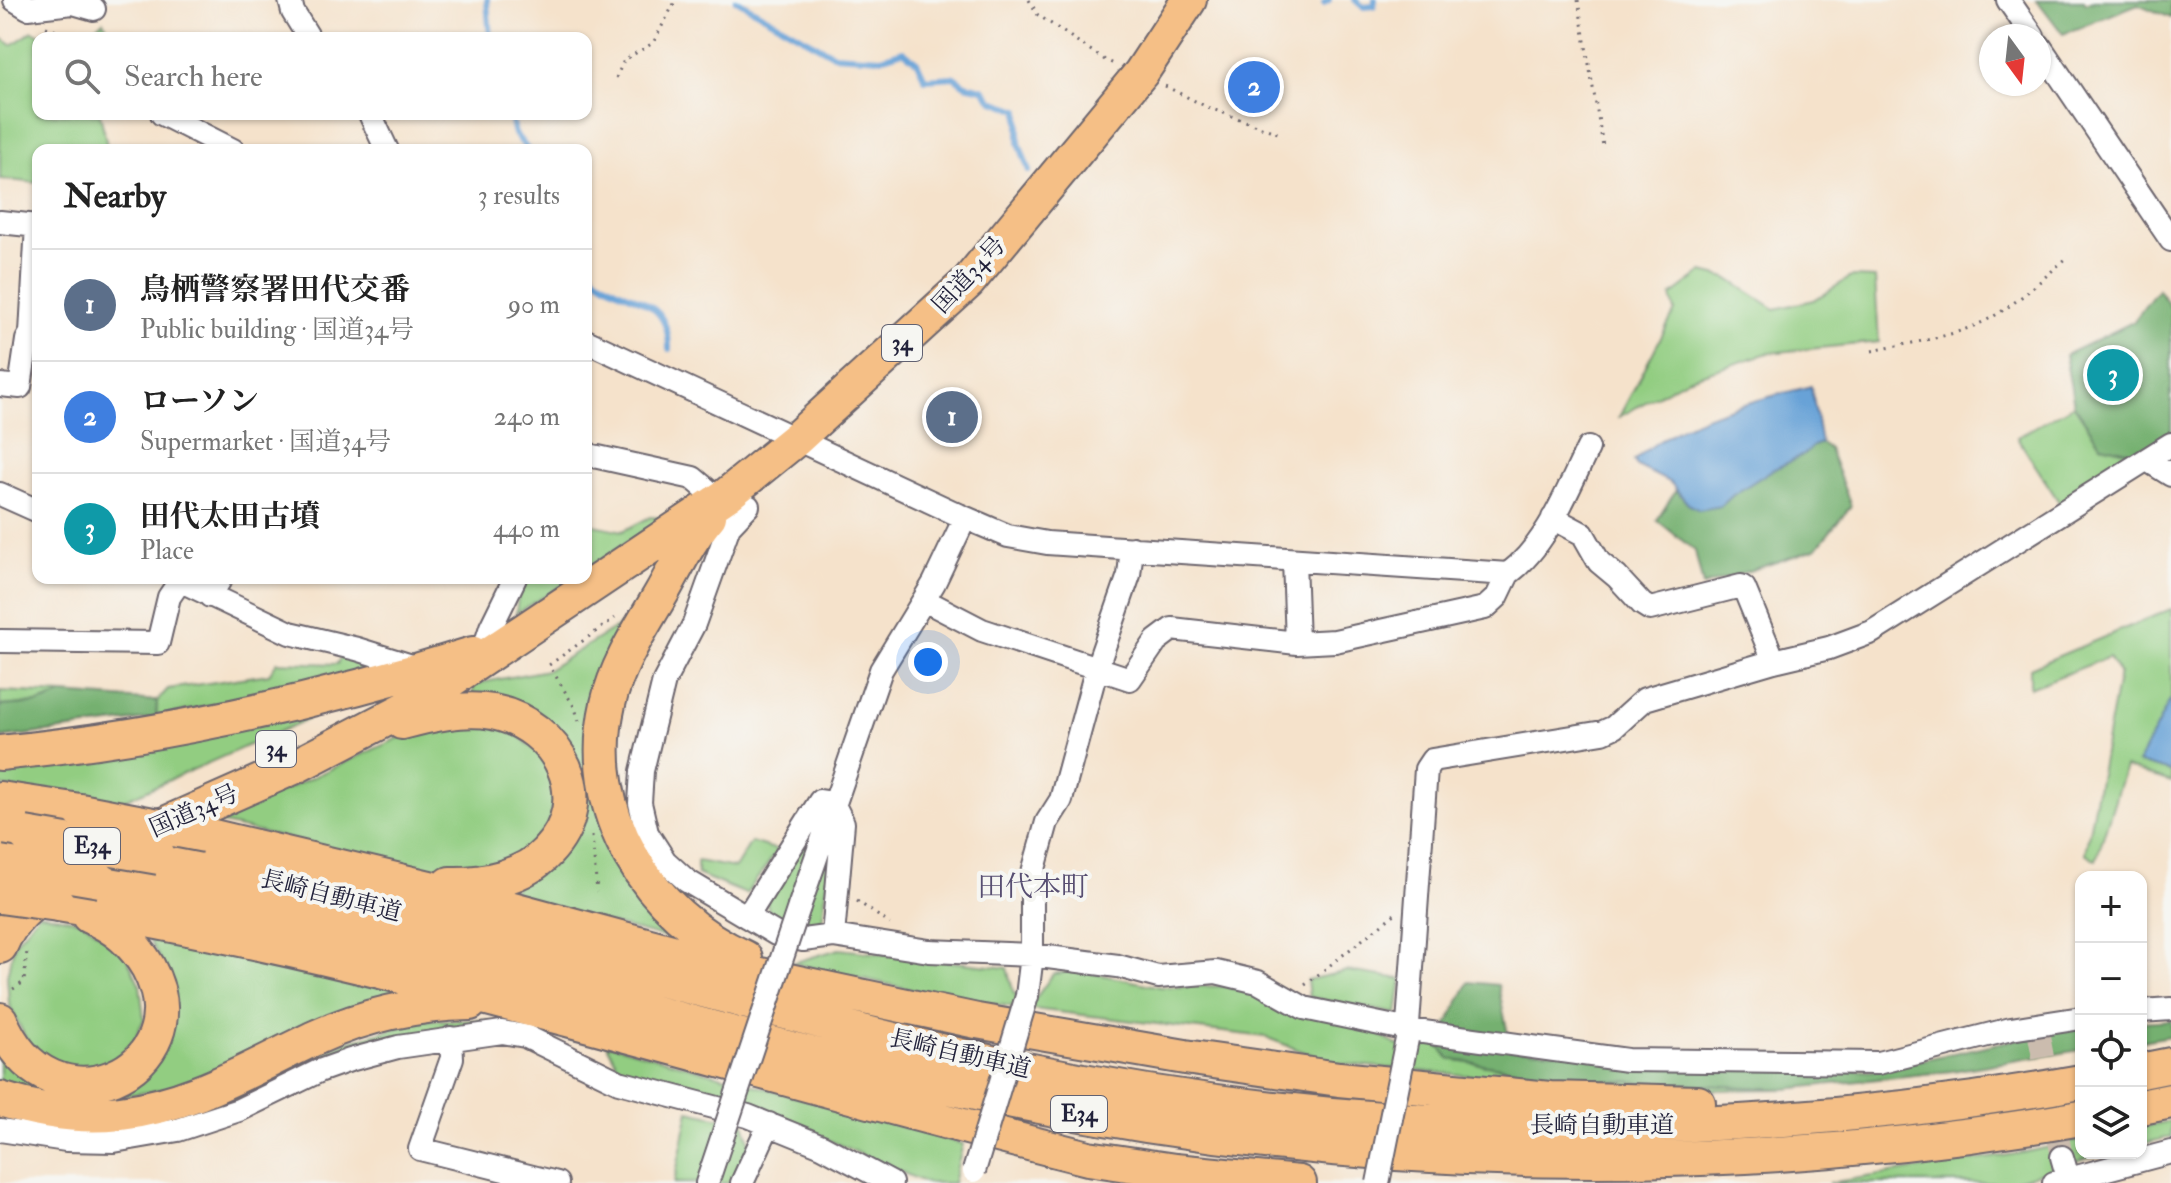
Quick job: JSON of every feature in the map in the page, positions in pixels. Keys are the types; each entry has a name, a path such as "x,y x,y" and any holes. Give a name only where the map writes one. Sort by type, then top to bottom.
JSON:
{"highway":[{"name":"国道34号","path":"0,896 198,824 296,766 415,704 731,500 968,282 1141,73 1189,0"},
{"path":"731,500 692,541 618,672 603,735 607,792 626,848 640,874 674,913 723,948 758,964 834,990"},
{"name":"国道34号","path":"0,871 336,723 547,616"},
{"path":"0,753 218,720 313,699 423,670 480,651"},
{"path":"296,766 398,724 450,712 482,711 513,717 546,737 558,752 569,787 570,803 565,822 547,853 531,865 491,881 466,885 375,873"},
{"path":"0,799 198,824 727,967 977,1021 1339,1079 1550,1099 1677,1103 1819,1099 1974,1086 2075,1073"},
{"path":"0,946 26,907 53,888 198,824"},
{"name":"長崎自動車道","path":"12,833 159,857 328,894 927,1048 1078,1080 1237,1105 1431,1122 1570,1127 1652,1126 1824,1117 1979,1099 2075,1083"},
{"name":"長崎自動車道","path":"0,863 240,906 342,930 919,1080 1072,1112 1236,1137 1401,1154 1651,1160 1827,1151 2075,1120"},
{"path":"0,896 228,935 526,1008 1088,1158 1175,1171 1299,1183"},
{"path":"0,1020 17,1053 30,1065 45,1075 80,1084 100,1083 118,1076 144,1055 154,1039 159,1006 156,988 140,954 125,936 101,920 58,904"},
{"path":"0,1099 56,1113 120,1113 185,1099 318,1037 383,1014 447,1004 526,1008"},
{"path":"2147,1064 2171,1063"},
{"path":"2147,1069 2171,1063"},
{"path":"1664,1183 1911,1153 2075,1120"}],"street":[{"path":"15,0 28,8 73,3 94,9"},
{"path":"290,0 293,12 305,32"},
{"path":"2008,0 2025,24"},
{"path":"2051,63 2171,240"},
{"path":"174,120 221,144"},
{"path":"373,120 384,144"},
{"path":"0,222 32,225"},
{"path":"19,387 27,340 32,336"},
{"path":"592,344 1008,536 1047,543 1508,574"},
{"path":"1378,1183 1408,1035 1426,769 1432,760 1603,732 1614,727 1645,699 1829,648 1872,632 2171,444"},
{"path":"924,600 982,630 1130,679 1156,641 1172,629 1297,643 1335,641 1485,608 1497,597 1508,574 1525,562 1553,518 1588,448"},
{"path":"592,456 693,478 731,500 729,526 694,624 664,681 642,771 640,803 647,833 665,861 687,881 776,934 803,940 833,936 929,951 1032,955 1118,966 1158,977 1216,972 1258,982 1304,1008 1408,1035 1627,1060 1878,1063 2075,1020"},
{"path":"2147,460 2171,475"},
{"path":"0,494 32,508"},
{"path":"707,1183 833,803 881,670 924,600 965,518"},
{"path":"1553,518 1583,534 1599,562 1650,609 1741,586 1774,661"},
{"path":"971,1177 1027,996 1032,955 1032,876 1047,822 1061,800 1097,667 1129,575 1132,548"},
{"path":"1294,560 1297,643"},
{"path":"0,641 158,643 169,597 176,584"},
{"path":"480,651 512,584"},
{"path":"216,587 290,633 357,649 423,670"},
{"path":"747,917 820,801 833,803"},
{"path":"833,803 843,823 833,936"},
{"path":"2147,1011 2171,1009"},
{"path":"0,1130 66,1140 114,1141 178,1130 239,1110 319,1071 350,1060 398,1047 502,1032 525,1036 619,1082 769,1124 822,1146 891,1183"},
{"path":"451,1038 452,1058 420,1149 557,1183"},
{"path":"742,1183 769,1124"},
{"path":"2061,1173 2171,1152"}],"path":[{"path":"616,78 624,60 653,43 676,0"},
{"path":"1029,0 1038,15 1105,60 1141,73 1207,107 1283,135"},
{"path":"1578,0 1603,146"},
{"path":"1872,351 1937,338 1984,321 2021,298 2068,257"},
{"path":"837,887 889,923"},
{"path":"1283,994 1303,986 1415,899"}],"green space":[{"path":"2037,0 2084,0 2086,3 2094,0 2171,0 2171,18 2138,4 2063,34"},
{"path":"103,21 111,32 91,32"},
{"path":"33,31 35,32 32,32 32,120 101,120 107,144 32,144 32,183 0,179 0,37 12,45"},
{"path":"1703,272 1727,278 1775,309 1814,300 1851,277 1875,278 1879,342 1768,353 1687,379 1619,417 1675,311 1671,296"},
{"path":"2158,289 2171,308 2171,431 2141,454 2101,445 2074,405 2065,355 2133,322"},
{"path":"2074,405 2101,445 2141,454 2061,505 2017,437"},
{"path":"1821,443 1829,449 1851,506 1816,549 1703,586 1695,551 1657,520 1676,490 1688,504 1721,506 1772,470"},
{"path":"650,517 663,518 592,566 592,524 623,531"},
{"path":"520,584 565,584 516,613"},
{"path":"2171,609 2171,700 2139,763 2171,772 2171,782 2125,767 2096,860 2085,853 2119,673 2109,657 2030,688 2030,668"},
{"path":"630,619 592,774 687,943 509,898 580,772 472,699 474,684 547,670"},
{"path":"344,651 389,664 156,718 157,701 168,689 269,674 277,662 337,664"},
{"path":"0,691 64,694 39,703 0,706"},
{"path":"64,694 157,701 156,718 0,738 0,706 39,703"},
{"path":"305,713 308,719 113,805 0,786 0,763"},
{"path":"472,722 513,731 543,757 554,791 549,824 523,853 479,868 419,868 214,822 425,726"},
{"path":"820,816 835,827 822,921 806,930 771,920 766,899"},
{"path":"751,842 778,850 746,894 697,874 697,861 735,868"},
{"path":"39,913 82,921 124,952 140,985 144,1019 132,1046 104,1066 67,1069 31,1049 9,1004 7,975 15,943"},
{"path":"145,932 406,990 202,1083 68,1105 0,1088 0,1050 89,1096 174,1013 169,976"},
{"path":"839,949 1007,968 1014,994 1035,999 1053,974 1078,970 1161,987 1223,986 1258,994 1380,1035 1401,1046 1415,1048 1437,1044 1450,1059 1575,1079 1786,1089 1639,1091 1333,1063 1265,1037 959,1000 792,963"},
{"path":"1347,971 1402,979 1397,1014 1309,997 1307,980"},
{"path":"1469,982 1498,985 1511,1049 1871,1071 2075,1026 2075,1051 1952,1071 1786,1089 1575,1079 1450,1059 1437,1044"},
{"path":"425,1020 483,1020 506,1024 386,1039 320,1062 209,1115 142,1127 349,1041"},
{"path":"2171,1020 2171,1036 2147,1040 2147,1022"},
{"path":"606,1043 963,1144 953,1183 926,1183 752,1106 620,1070"},
{"path":"689,1111 744,1123 750,1145 731,1183 674,1183"},
{"path":"2171,1121 2171,1137 2147,1143 2147,1126"},
{"path":"2075,1141 2075,1159 2085,1159 2007,1183 1828,1183 2022,1153"}],"water":[{"path":"1811,386 1821,443 1772,470 1721,506 1699,510 1688,504 1671,483 1637,466 1634,461 1673,432 1695,422 1740,405"},
{"path":"2171,700 2171,772 2138,763"}],"waterway":[{"path":"487,0 490,32"},
{"path":"736,0 834,55 881,58 903,51 917,62 925,79 954,77 965,85 983,89 993,101 1019,110 1019,143 1029,171"},
{"path":"1324,3 1329,0"},
{"path":"1355,0 1363,7 1374,6 1375,0"},
{"path":"512,120 515,134 523,144"},
{"path":"592,273 611,287 655,310 663,320 669,349"}],"tunnel":[{"path":"2039,1036 2062,1157"}],"place":[{"name":"ローソン","path":"1254,87"},
{"name":"田代太田古墳","path":"2113,375"},
{"name":"鳥栖警察署田代交番","path":"952,417"}],"district":[{"name":"田代本町","path":"1033,887"}]}
